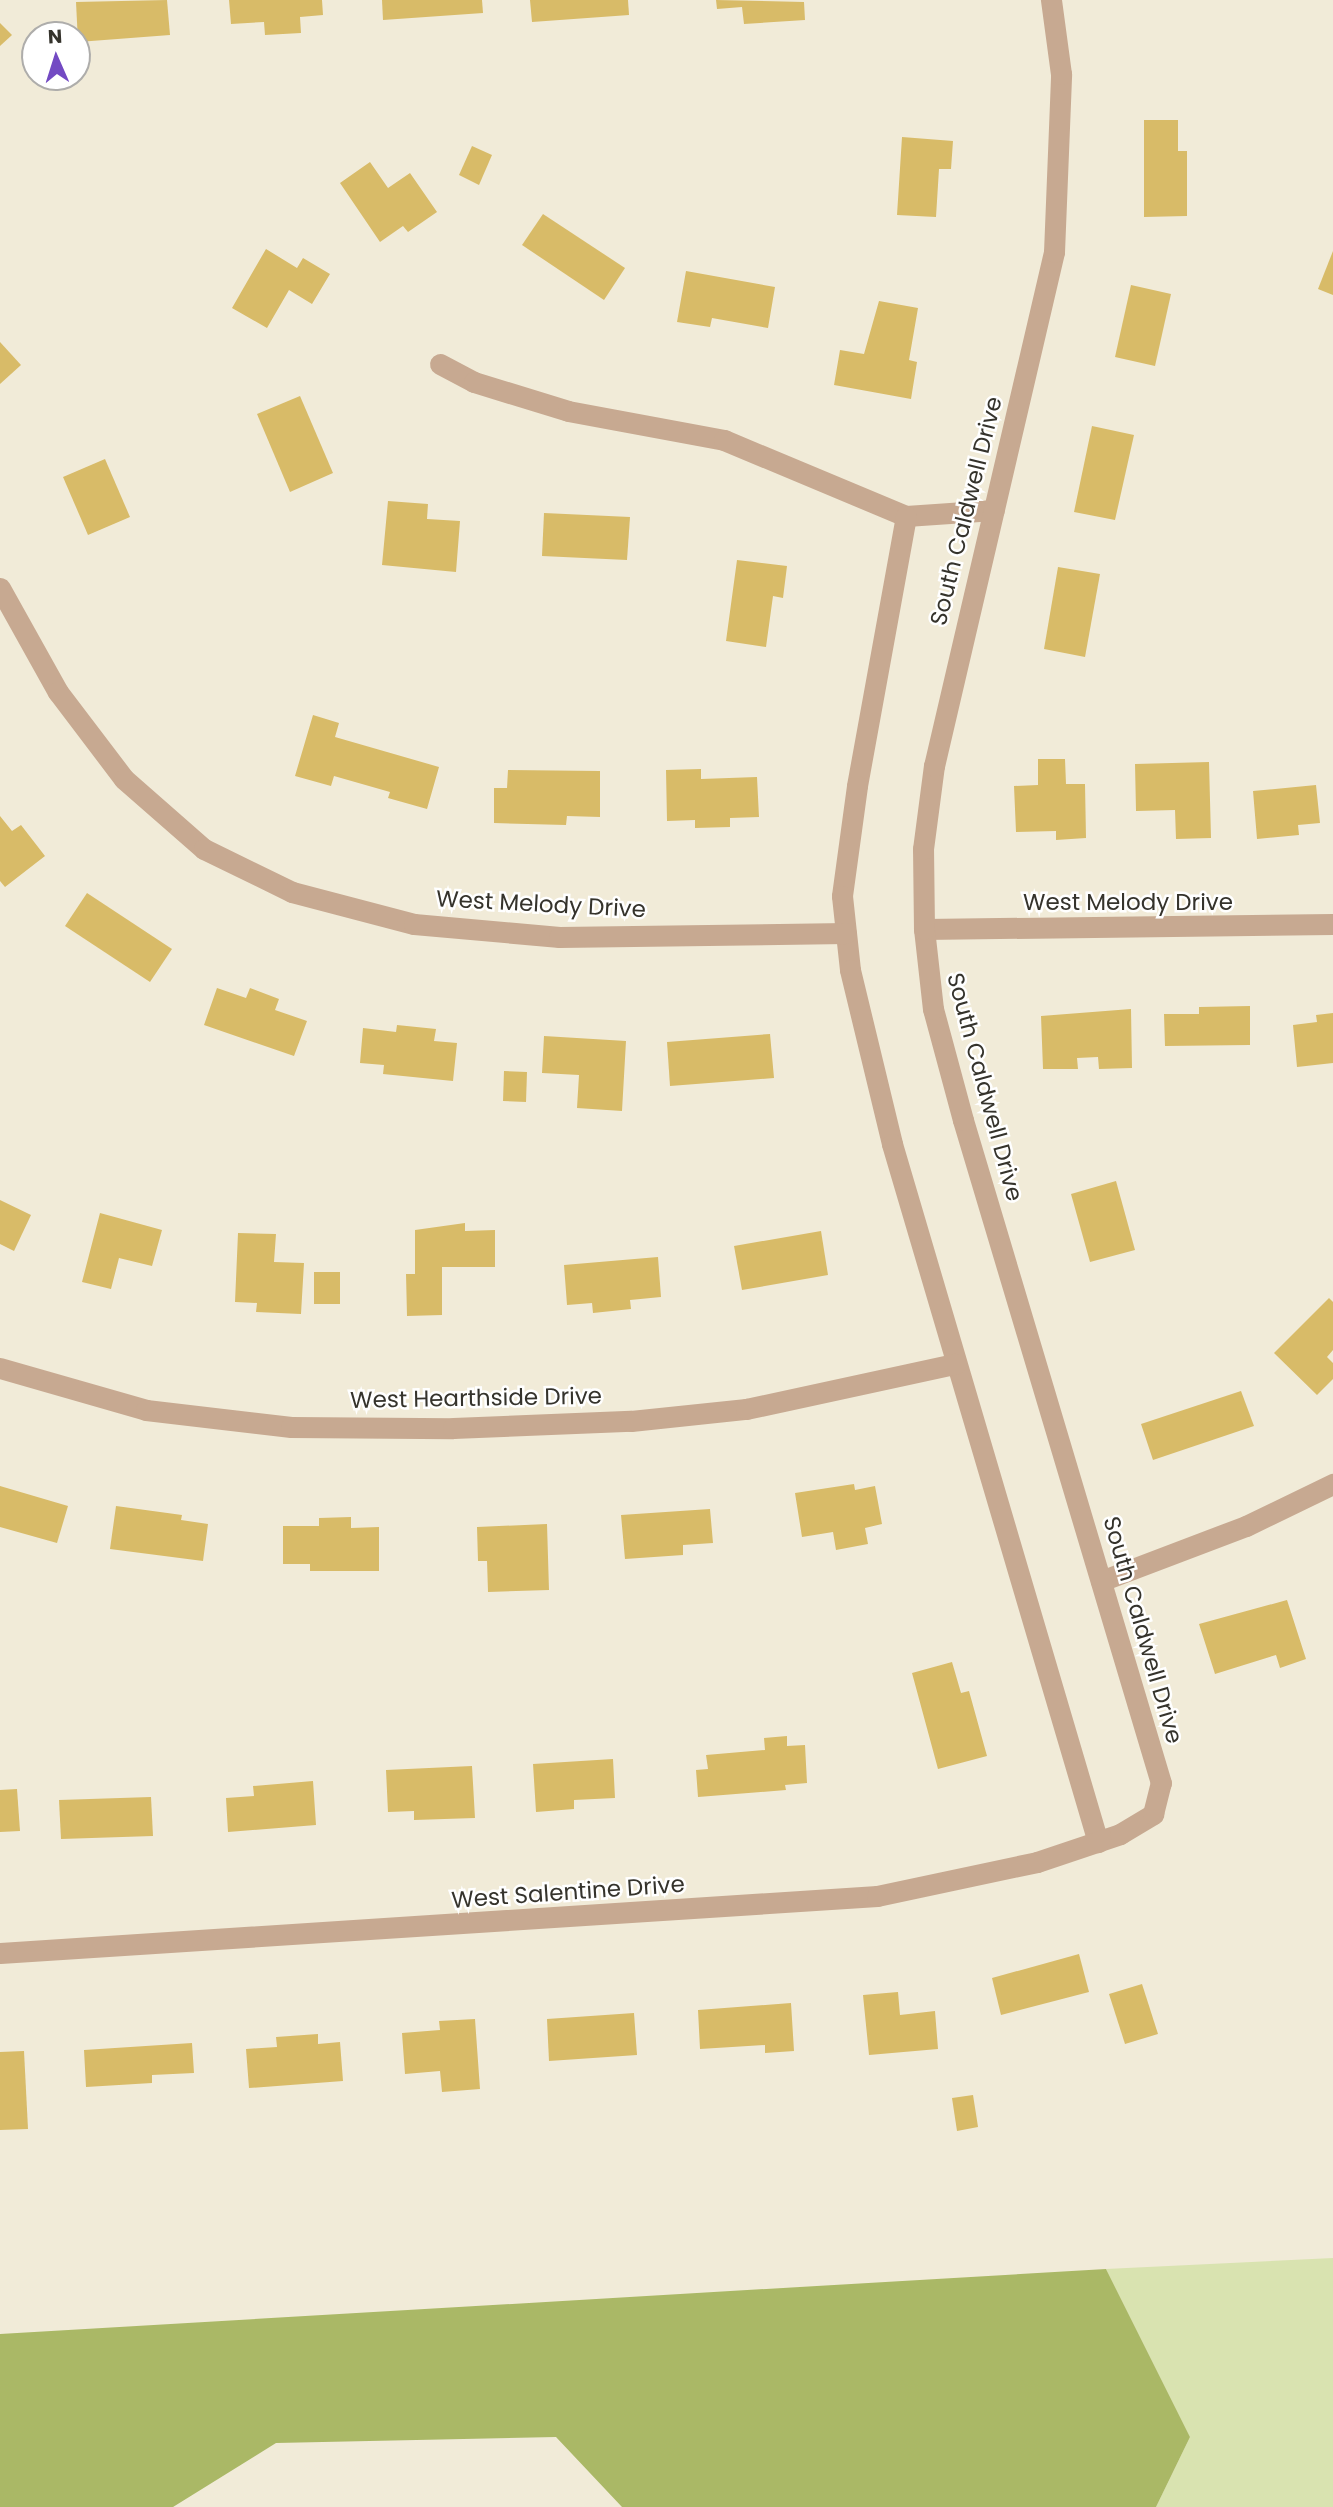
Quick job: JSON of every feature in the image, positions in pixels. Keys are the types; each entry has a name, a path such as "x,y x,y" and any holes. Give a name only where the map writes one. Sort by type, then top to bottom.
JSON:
{"street":[{"name":"South Caldwell Drive","path":"1051,0 1062,74 1054,252 934,766 923,849 924,929 933,1009 963,1120 1161,1783 1153,1814 1131,1828"},
{"path":"439,363 474,382 568,411 724,440 906,516 994,510"},
{"name":"South Caldwell Drive","path":"906,516 857,786 842,896 846,933 864,1038 955,1364 1098,1842"},
{"name":"West Melody Drive","path":"0,588 58,692 124,779 204,849 292,892 414,924 559,937 846,933"},
{"name":"West Melody Drive","path":"924,929 1333,924"},
{"name":"West Hearthside Drive","path":"0,1368 146,1410 291,1427 453,1428 631,1421 746,1409 955,1364"},
{"path":"1101,1581 1246,1525 1333,1484"},
{"name":"West Salentine Drive","path":"0,1953 877,1896 959,1882 1098,1842 1131,1828"}],"green space":[{"path":"1333,2258 1333,2507 1156,2507 1190,2437 1106,2269"},
{"path":"1106,2269 1190,2437 1156,2507 622,2507 556,2437 276,2443 173,2507 0,2507 0,2334"}],"building":[{"path":"167,0 170,35 91,41 91,21 77,21 76,2"},
{"path":"229,0 322,0 323,15 300,17 301,33 265,35 264,22 231,24"},
{"path":"382,0 482,0 483,13 383,20"},
{"path":"530,0 628,0 629,15 532,22"},
{"path":"716,0 804,2 805,20 744,24 742,7 717,9"},
{"path":"0,23 12,35 0,46"},
{"path":"1144,120 1178,120 1178,151 1187,151 1187,216 1144,217"},
{"path":"902,137 953,141 951,169 939,169 936,217 897,215"},
{"path":"472,146 492,155 479,185 459,175"},
{"path":"370,162 388,188 410,173 437,212 408,232 403,226 380,242 340,183"},
{"path":"543,214 625,268 604,300 522,245"},
{"path":"266,249 297,268 303,258 330,274 312,304 289,290 267,328 232,308"},
{"path":"1333,251 1333,295 1318,289"},
{"path":"686,271 775,287 768,328 712,318 710,327 677,322"},
{"path":"1131,285 1171,294 1155,366 1115,357"},
{"path":"879,301 918,308 909,360 917,362 911,399 834,385 840,350 864,354"},
{"path":"0,342 21,365 0,384"},
{"path":"300,396 333,473 290,492 257,414"},
{"path":"1092,426 1134,435 1115,520 1074,512"},
{"path":"105,459 130,517 88,535 63,477"},
{"path":"388,501 428,504 427,519 460,521 456,572 382,565"},
{"path":"544,513 630,517 627,560 542,556"},
{"path":"737,560 787,566 783,598 773,596 766,647 726,641"},
{"path":"1058,567 1100,574 1085,657 1044,649"},
{"path":"313,715 339,723 335,737 439,767 427,809 388,798 390,792 334,776 331,786 295,776"},
{"path":"1038,759 1065,759 1066,784 1085,784 1086,838 1056,840 1056,831 1016,832 1014,786 1038,785"},
{"path":"1209,762 1211,838 1176,839 1175,810 1136,811 1135,764"},
{"path":"701,769 701,779 757,777 759,817 730,818 730,827 695,828 695,820 667,821 666,770"},
{"path":"508,770 600,771 600,817 567,816 566,825 494,823 494,788 507,788"},
{"path":"1316,785 1320,823 1298,825 1299,835 1257,839 1253,791"},
{"path":"0,816 12,831 21,825 45,856 5,887 0,881"},
{"path":"87,893 172,949 150,982 65,926"},
{"path":"217,988 246,998 250,988 279,999 275,1010 307,1021 294,1056 204,1025"},
{"path":"1250,1006 1250,1045 1165,1046 1164,1014 1199,1014 1199,1007"},
{"path":"1131,1009 1132,1068 1099,1069 1098,1057 1077,1058 1078,1069 1043,1069 1041,1016"},
{"path":"1333,1013 1333,1063 1297,1067 1293,1025 1317,1022 1316,1015"},
{"path":"397,1025 436,1029 434,1041 457,1043 453,1081 383,1074 384,1065 360,1063 363,1028 396,1032"},
{"path":"770,1034 774,1078 670,1086 667,1042"},
{"path":"544,1036 626,1041 622,1111 577,1108 579,1075 542,1073"},
{"path":"504,1071 527,1072 526,1102 503,1101"},
{"path":"1116,1181 1135,1250 1090,1262 1071,1194"},
{"path":"0,1200 31,1215 14,1251 0,1244"},
{"path":"100,1213 162,1230 152,1266 119,1258 111,1289 82,1282"},
{"path":"465,1223 465,1231 495,1230 495,1267 442,1267 442,1315 407,1316 406,1274 415,1274 415,1230"},
{"path":"821,1231 828,1275 742,1290 734,1246"},
{"path":"238,1233 276,1234 274,1262 304,1263 301,1314 256,1312 257,1303 235,1302"},
{"path":"658,1257 661,1297 630,1300 631,1309 593,1313 592,1303 567,1305 564,1265"},
{"path":"314,1272 340,1272 340,1304 314,1304"},
{"path":"1329,1298 1333,1302 1333,1350 1327,1357 1333,1363 1333,1379 1317,1395 1274,1353"},
{"path":"1241,1391 1254,1426 1153,1460 1141,1424"},
{"path":"854,1484 855,1490 875,1486 882,1524 865,1528 868,1544 836,1550 833,1532 802,1537 795,1493"},
{"path":"0,1486 68,1506 57,1543 0,1527"},
{"path":"116,1506 182,1515 181,1520 208,1524 203,1561 110,1549"},
{"path":"710,1509 713,1543 683,1545 683,1555 625,1559 621,1515"},
{"path":"351,1517 351,1528 379,1527 379,1571 310,1571 310,1564 283,1564 283,1526 319,1526 319,1518"},
{"path":"547,1524 549,1590 488,1592 487,1561 478,1561 477,1527"},
{"path":"1287,1600 1306,1659 1280,1668 1276,1655 1215,1674 1199,1624"},
{"path":"952,1662 961,1693 969,1691 987,1756 938,1769 912,1673"},
{"path":"787,1736 787,1746 805,1745 807,1783 785,1785 786,1790 698,1797 696,1770 708,1769 706,1755 765,1750 764,1738"},
{"path":"613,1759 615,1798 574,1800 574,1809 536,1812 533,1764"},
{"path":"472,1766 475,1818 414,1820 414,1811 388,1812 386,1770"},
{"path":"313,1781 316,1825 228,1832 226,1798 254,1796 253,1786"},
{"path":"17,1789 20,1831 0,1832 0,1790"},
{"path":"151,1797 153,1836 61,1839 59,1800"},
{"path":"1079,1954 1089,1992 1001,2015 992,1978"},
{"path":"1142,1984 1158,2034 1125,2044 1109,1994"},
{"path":"898,1992 900,2015 935,2011 938,2049 869,2055 863,1995"},
{"path":"791,2003 794,2051 765,2053 765,2045 700,2049 698,2010"},
{"path":"634,2013 637,2055 549,2061 547,2019"},
{"path":"475,2019 480,2089 442,2092 440,2071 405,2074 402,2033 440,2030 439,2021"},
{"path":"318,2034 318,2044 340,2042 343,2081 249,2088 246,2049 277,2047 276,2037"},
{"path":"192,2043 194,2073 152,2075 152,2083 86,2087 84,2050"},
{"path":"24,2051 28,2129 0,2130 0,2052"},
{"path":"973,2095 978,2127 957,2131 952,2098"}]}
